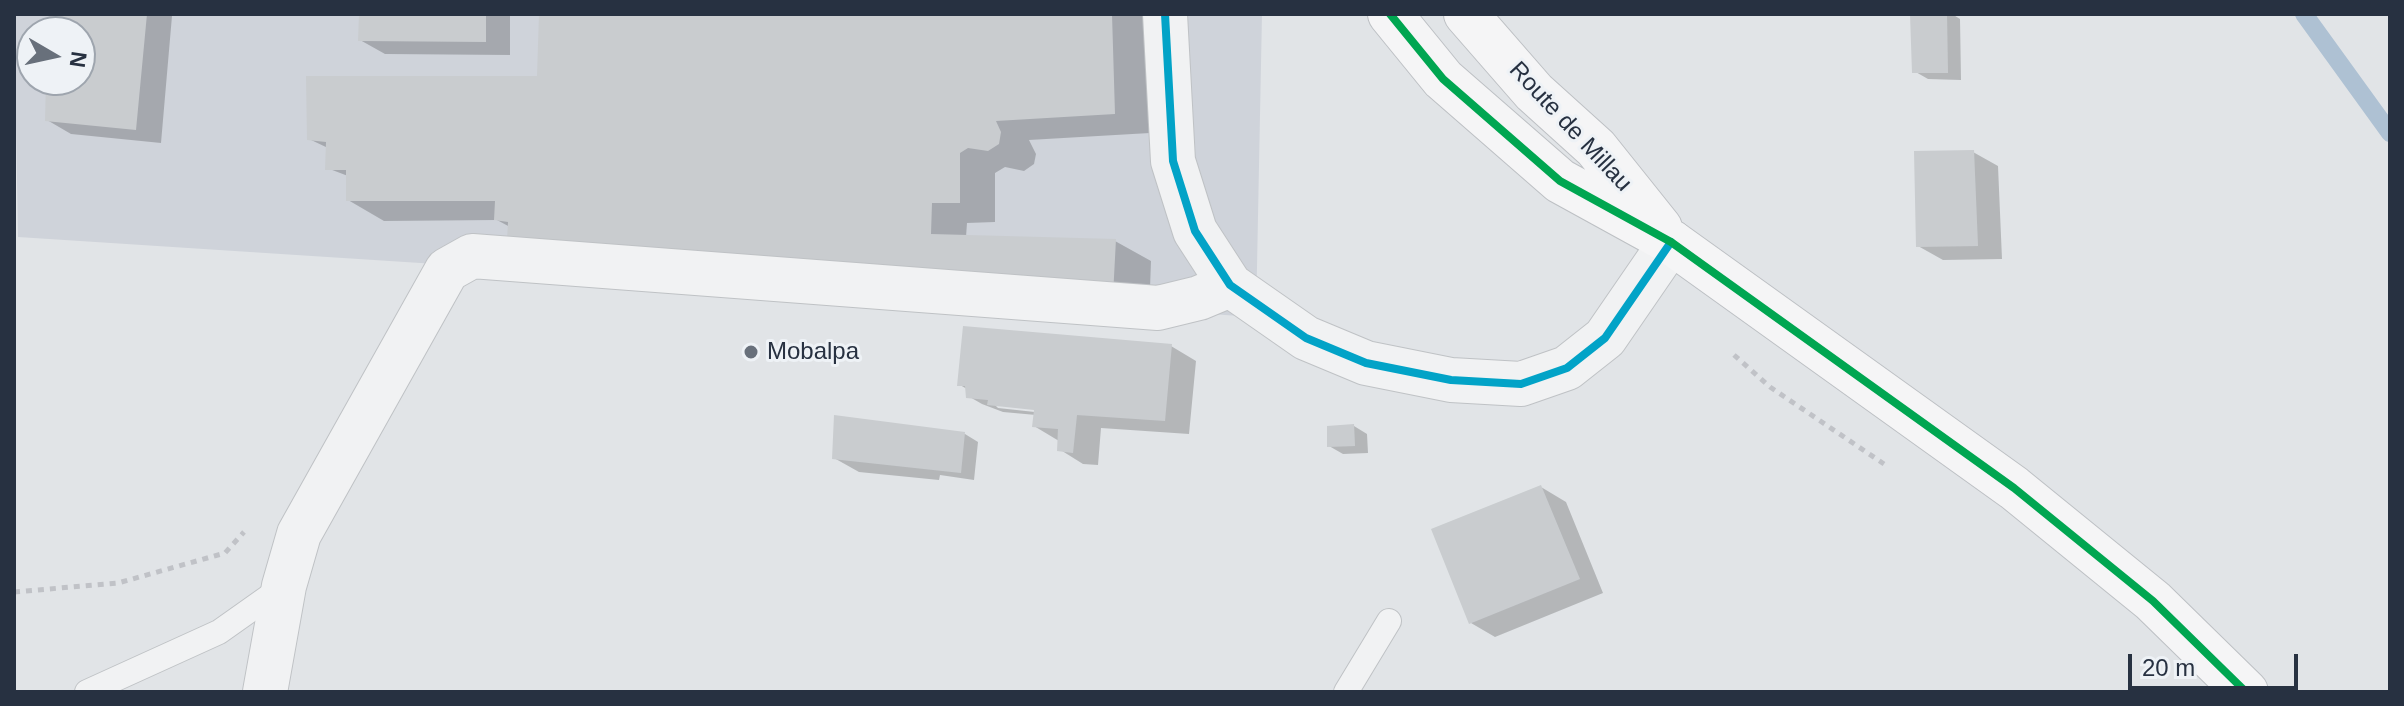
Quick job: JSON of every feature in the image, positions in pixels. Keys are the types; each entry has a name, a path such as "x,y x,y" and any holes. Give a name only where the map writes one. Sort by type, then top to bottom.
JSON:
{"main road":[{"name":"Route de Millau","path":"1390,14 1443,79 1560,181 1671,242 2014,488 2153,601 2246,692"},
{"name":"Route de Millau","path":"1466,14 1534,92 1596,148 1671,242"}],"street":[{"path":"1165,14 1173,161 1195,231 1230,285 1306,338 1366,363 1451,380 1521,384 1567,368 1605,338 1671,242"},
{"path":"265,692 284,586 299,534 447,270 472,256 1158,308 1199,298 1230,285"}],"lane":[{"path":"87,692 219,632 284,586"},
{"path":"1346,692 1389,621"}],"path":[{"path":"1727,350 1770,387 1889,467"},
{"path":"14,592 118,583 225,553 250,526"}],"shaded area":[{"path":"14,14 1262,14 1256,317 18,237"}],"building":[{"path":"147,14 136,130 45,121 46,96 96,96 96,16 49,16"},
{"path":"359,14 486,14 486,42 358,41"},
{"path":"539,14 1112,14 1115,114 996,121 1001,132 999,144 988,151 968,148 960,153 960,203 932,203 931,234 1116,239 1113,296 507,240 508,222 494,220 495,201 346,201 346,170 325,170 326,142 307,140 306,76 537,76"},
{"path":"1910,14 1947,14 1948,73 1912,73"},
{"path":"1974,150 1978,246 1916,247 1914,151"},
{"path":"963,326 1172,344 1165,421 1077,415 1073,453 1057,451 1058,429 1032,427 1034,410 987,405 988,400 966,398 965,386 957,386"},
{"path":"834,415 965,432 961,473 832,459"},
{"path":"1354,424 1355,446 1327,447 1327,426"},
{"path":"1541,485 1580,579 1469,624 1431,529"}],"waterway":[{"path":"2304,14 2390,133"}],"transit line":[{"path":"1165,14 1173,161 1195,231 1230,285 1306,338 1366,363 1451,380 1521,384 1567,368 1605,338 1671,242"},
{"path":"1390,14 1443,79 1560,181 1671,242 2014,488 2153,601 2246,692"}],"place":[{"name":"Mobalpa","path":"751,352"}]}
